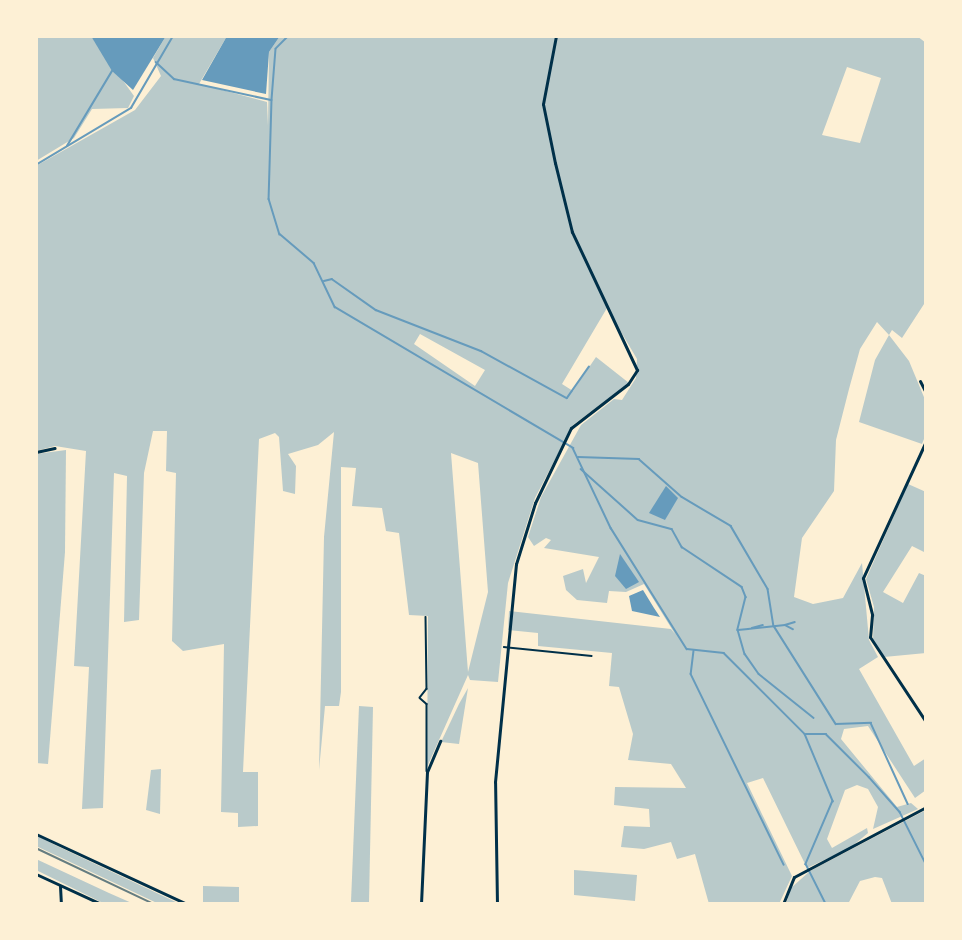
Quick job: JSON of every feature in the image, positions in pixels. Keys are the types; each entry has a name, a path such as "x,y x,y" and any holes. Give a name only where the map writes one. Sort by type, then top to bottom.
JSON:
{"street":[{"path":"497,904 495,782 504,647 520,549 565,442 577,421 629,383 637,366 598,294 563,197 543,104 556,36"},
{"path":"920,381 926,393"},
{"path":"926,441 862,578 872,615 870,638 926,722"},
{"path":"36,452 55,448"},
{"path":"421,904 427,771 440,741"},
{"path":"783,904 794,877 902,817 926,807"},
{"path":"36,834 187,904"},
{"path":"36,874 100,904"},
{"path":"60,886 61,904"}],"lane":[{"path":"426,617 427,689 420,698 427,704 427,771"},
{"path":"504,647 592,656"}],"shaded area":[{"path":"36,36 91,36 134,96 128,108 92,109 74,138 36,161"},
{"path":"166,36 227,36 199,84 267,102 268,126 269,52 280,36 917,36 926,43 926,301 902,338 892,330 889,335 877,322 860,349 836,440 834,491 802,538 794,597 813,604 843,598 862,563 869,640 878,657 859,669 914,766 926,758 926,790 915,798 868,726 844,729 841,739 897,807 911,803 918,809 873,829 878,807 868,789 857,785 845,790 827,839 832,848 867,828 868,833 850,848 807,868 763,778 747,783 792,876 779,904 709,904 695,854 677,859 671,842 644,849 621,847 624,826 650,827 649,809 614,805 615,787 686,788 671,764 628,760 633,734 619,687 609,686 612,653 538,646 538,633 508,630 509,611 671,629 675,634 644,584 626,592 609,591 607,603 577,600 566,590 563,576 583,569 586,583 599,557 544,548 551,540 546,538 534,546 528,537 541,497 581,425 614,399 622,400 636,378 637,359 607,308 562,384 573,391 596,357 629,383 573,425 535,498 508,583 498,682 470,680 468,675 427,767 428,616 409,615 399,533 386,531 382,508 352,506 356,468 341,467 341,692 339,706 325,706 319,770 324,537 334,432 318,445 288,454 296,466 295,494 283,491 279,437 275,433 259,439 243,772 258,772 258,826 238,827 238,813 221,812 224,644 183,651 172,641 176,473 166,471 167,431 153,431 144,473 139,620 124,622 127,476 114,473 103,808 82,809 89,667 74,666 86,451 55,446 36,451 36,166 135,110 161,76 153,58","holes":["847,67 881,78 860,143 822,135","420,334 485,370 475,386 414,344","451,453 478,463 488,592 468,672"]},
{"path":"889,335 909,361 926,402 926,434 922,444 859,422 875,360"},
{"path":"66,450 65,552 48,764 36,763 36,454"},
{"path":"908,484 926,492 926,553 912,546 883,592 903,603 919,573 926,576 926,653 884,657 873,640 874,607 866,579"},
{"path":"468,688 459,744 441,742 459,704"},
{"path":"359,706 373,707 369,902 351,902"},
{"path":"161,769 160,814 146,810 151,770"},
{"path":"926,810 926,904 892,904 882,878 875,877 860,881 848,904 786,904 791,888 810,871"},
{"path":"36,835 180,904 159,904 36,846"},
{"path":"36,859 134,904 105,904 36,870"},
{"path":"574,870 637,875 635,901 574,895"},
{"path":"203,886 239,887 239,904 203,904"}],"water":[{"path":"91,36 166,36 133,90 112,71"},
{"path":"227,36 280,36 269,52 266,94 202,80"},
{"path":"666,486 678,498 665,520 649,513"},
{"path":"620,554 639,582 626,589 615,576"},
{"path":"643,590 660,617 632,611 629,596"}],"waterway":[{"path":"36,165 131,108 173,36"},
{"path":"289,36 276,49 272,100 269,199 280,234 314,263 335,307 573,448 611,528 687,649 724,653 805,734 833,801 806,864 826,904"},
{"path":"156,62 174,79 271,100"},
{"path":"67,146 112,71"},
{"path":"324,281 332,279 376,310 481,351 567,398 589,367"},
{"path":"578,457 639,459 682,497 731,526 768,589 774,626 836,724 871,723 908,804"},
{"path":"581,469 638,520 672,529 682,547 742,587 746,597 738,630 745,654 759,674 814,718"},
{"path":"785,625 795,622"},
{"path":"752,628 763,625"},
{"path":"748,629 785,625 793,629"},
{"path":"738,630 748,629"},
{"path":"694,651 691,674 784,865"},
{"path":"806,734 826,734 869,777 900,812 926,864"}],"railway":[{"path":"36,848 154,904"}]}
